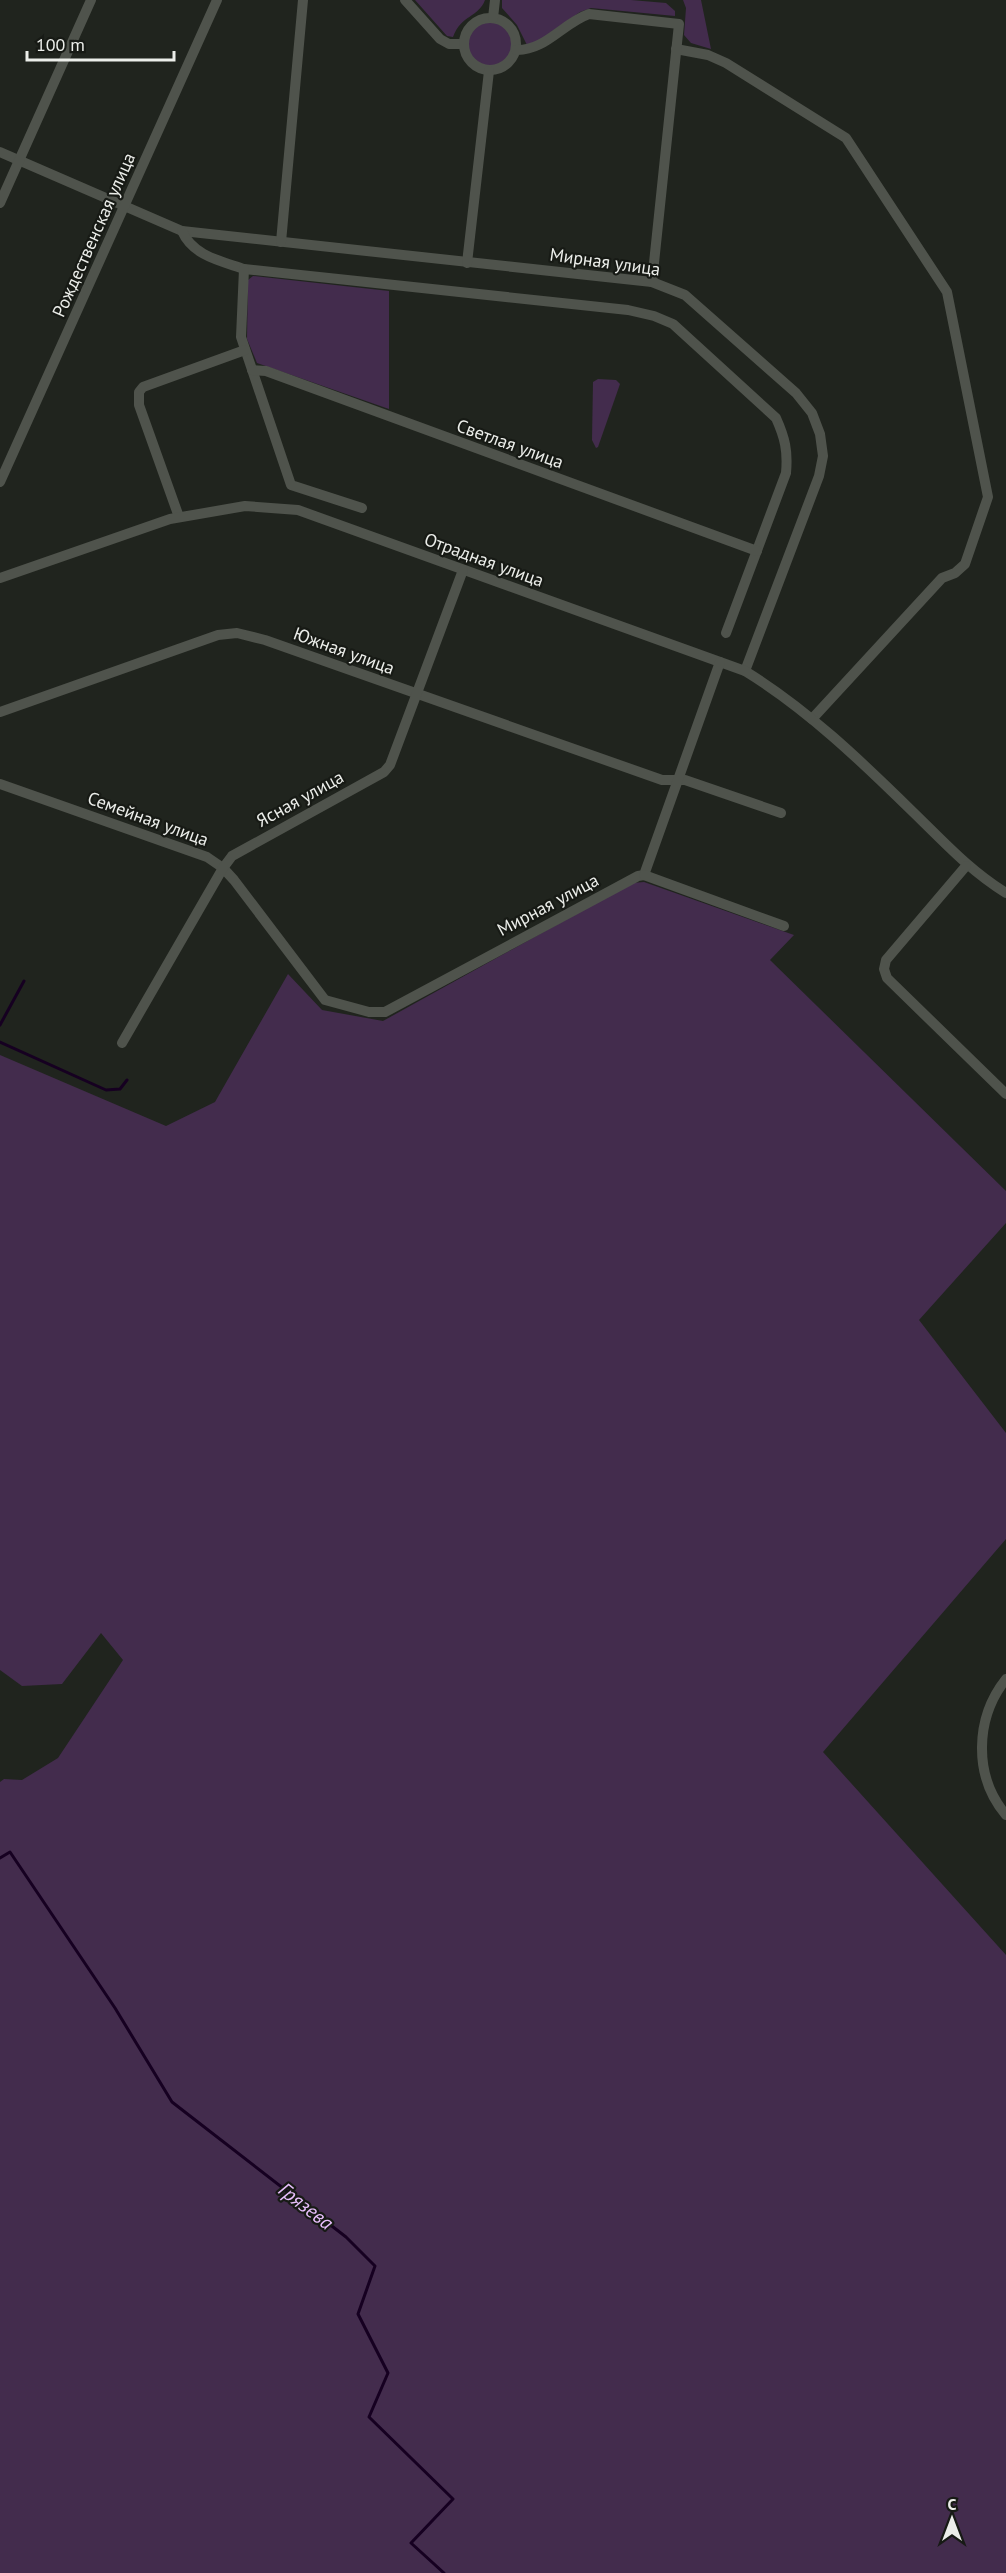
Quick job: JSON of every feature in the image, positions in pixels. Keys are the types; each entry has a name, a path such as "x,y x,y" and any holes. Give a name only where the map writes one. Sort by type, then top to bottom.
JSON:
{"street":[{"path":"0,203 91,0"},
{"name":"Рождественская улица","path":"0,482 217,0"},
{"path":"281,242 303,0"},
{"path":"405,0 440,39 449,44 464,44"},
{"path":"493,18 495,0"},
{"path":"516,50 536,48 578,18 589,14 679,24 652,282"},
{"path":"493,18 504,21 512,29 516,39 516,50 507,65 489,70 480,69 470,61 464,44 468,30 475,23 493,18"},
{"path":"676,49 708,55 726,63 846,138 947,292 964,374 987,497 986,506 965,564 955,573 942,578 812,719"},
{"path":"467,263 489,70"},
{"name":"Мирная улица","path":"0,152 182,231 652,282 686,295 796,393 812,413 820,434 823,456 819,476 745,671"},
{"name":"Мирная улица","path":"182,231 186,239 205,256 244,269 628,310 654,315 673,324 776,418 785,437 788,454 786,473 726,633"},
{"path":"244,269 241,337 291,485 362,508"},
{"path":"179,517 139,405 139,392 143,387 245,350"},
{"name":"Светлая улица","path":"252,370 266,371 757,551"},
{"name":"Отрадная улица","path":"0,579 179,517 245,506 298,510 745,671 777,691 812,719 912,811 966,866 1006,893"},
{"name":"Ясная улица","path":"122,1043 223,868 240,850 384,772 390,765 463,570"},
{"name":"Южная улица","path":"0,712 218,635 237,633 265,640 662,780 676,782 685,780 781,813"},
{"path":"720,662 644,874 784,926"},
{"name":"Семейная улица","path":"0,784 207,857 223,868 284,946"},
{"path":"966,866 886,960 884,969 887,978 1006,1094"},
{"name":"Мирная улица","path":"284,946 325,1000 369,1012 385,1012 627,881 644,874"},
{"path":"1006,1679 994,1694 985,1722 981,1752 986,1779 996,1803 1006,1815"}],"shaded area":[{"path":"415,0 485,0 479,10 461,24 453,37 447,36"},
{"path":"502,0 631,0 666,3 675,11 675,16 591,8 580,12 534,44 527,45 517,25 502,8"},
{"path":"683,0 701,0 711,49 691,43 684,35 686,8"},
{"path":"490,22 505,29 512,44 505,59 490,66 475,59 468,44 475,29"},
{"path":"253,276 389,291 389,409 257,363 247,339 248,280"},
{"path":"598,379 616,380 620,384 596,448 592,440 593,382"},
{"path":"644,882 794,935 770,960 1006,1191 1006,1223 919,1320 1006,1433 1006,1539 823,1752 1006,1955 1006,2573 0,2573 0,1782 4,1779 22,1780 58,1758 123,1660 101,1633 62,1684 22,1686 0,1670 0,1055 166,1126 215,1102 288,974 322,1010 383,1021 632,883"}],"waterway":[{"path":"0,1025 24,981"},
{"path":"0,1042 106,1090 120,1089 127,1080"},
{"name":"Грязева","path":"0,1858 10,1852 115,2008 172,2102 346,2237 375,2266 358,2314 388,2373 369,2417 453,2499 411,2543 444,2573"}]}
